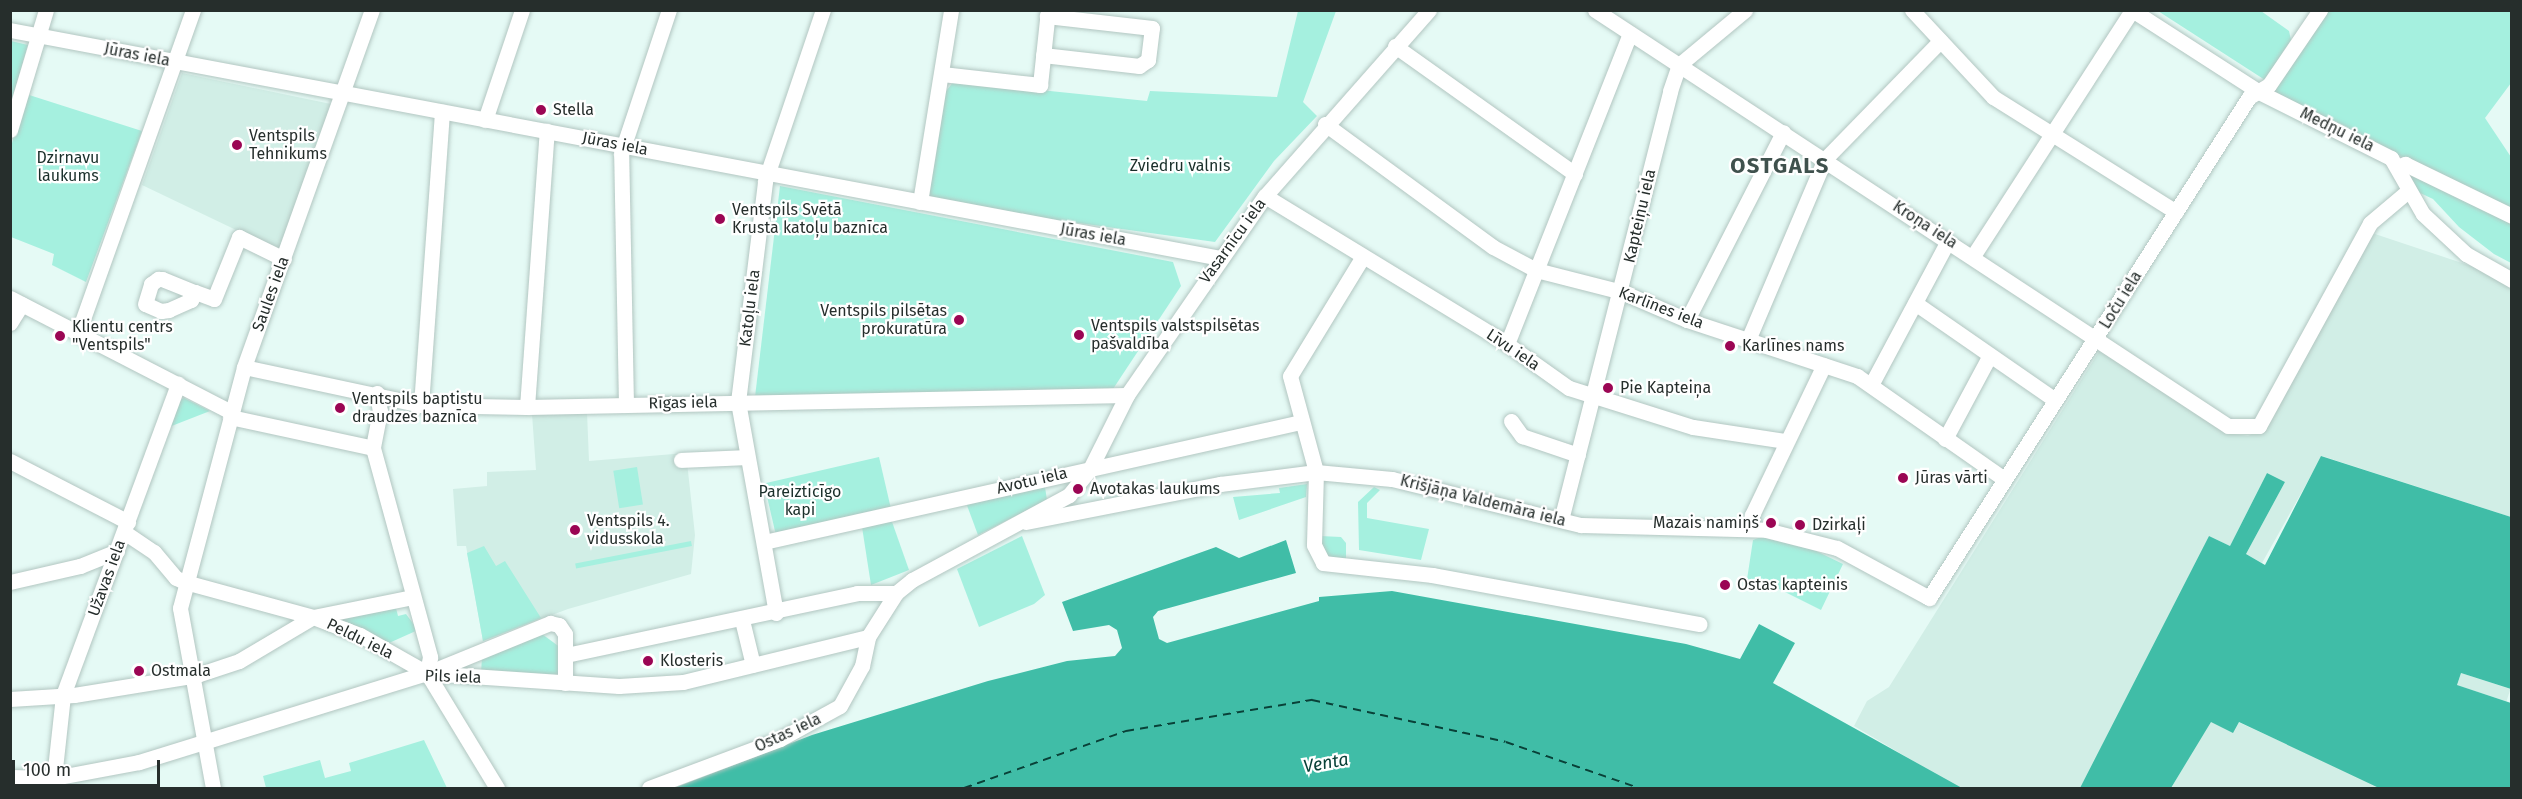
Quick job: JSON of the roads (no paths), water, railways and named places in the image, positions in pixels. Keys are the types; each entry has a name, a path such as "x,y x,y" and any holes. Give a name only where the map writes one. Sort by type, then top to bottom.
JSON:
{"street":[{"path":"10,130 46,10"},
{"path":"78,333 193,10"},
{"name":"Saules iela","path":"213,789 180,608 185,582 244,367 372,10"},
{"path":"485,120 522,10"},
{"path":"626,405 624,146 669,10"},
{"name":"Katoļu iela","path":"776,613 746,457 738,402 767,172 823,10"},
{"path":"920,202 951,10"},
{"path":"942,74 951,55 959,10"},
{"name":"Vasarnīcu iela","path":"1026,522 1069,495 1086,475 1127,395 1265,196 1325,124 1429,10"},
{"name":"Kroņa iela","path":"1595,10 2097,337 2228,426 2259,426 2370,223 2408,191"},
{"path":"1679,65 1745,10"},
{"path":"1912,10 1993,97 2176,212"},
{"path":"1973,256 2132,10"},
{"name":"Medņu iela","path":"2132,10 2259,92 2384,154 2397,167 2408,191 2423,214 2457,247 2511,280"},
{"name":"Loču iela","path":"1929,597 2249,97 2269,85 2320,10"},
{"path":"942,74 1040,85 1047,14 1152,27 1148,60 1139,66 1043,55"},
{"name":"Jūras iela","path":"10,30 1220,258"},
{"path":"1507,344 1630,33"},
{"path":"1748,340 1826,159 1940,41"},
{"path":"1395,46 1575,174"},
{"name":"Kapteiņu iela","path":"1561,520 1622,292 1679,65"},
{"path":"380,411 415,404 442,112"},
{"name":"Karlīnes iela","path":"1325,124 1493,246 1536,270 1622,292 1687,320 1824,365 1871,385 2004,479"},
{"path":"527,407 546,131"},
{"path":"1687,320 1782,132"},
{"path":"2397,167 2405,164 2511,216"},
{"name":"Līvu iela","path":"1265,196 1362,258 1507,344 1569,388 1593,398 1694,427 1786,441"},
{"path":"195,292 214,299 239,237 284,259"},
{"path":"1871,385 1948,241"},
{"path":"1362,258 1290,376 1316,472 1314,545 1323,563 1432,575 1700,624"},
{"path":"10,322 16,301 178,384 231,414 373,448"},
{"path":"1915,303 2055,400"},
{"path":"1945,439 1990,354"},
{"path":"1751,528 1752,515 1824,365"},
{"name":"Rīgas iela","path":"244,367 376,393 415,404 527,407 1127,395"},
{"name":"Užavas iela","path":"55,783 63,695 178,384"},
{"path":"376,393 380,411 373,448 430,657 427,673"},
{"path":"1511,421 1522,436 1578,455"},
{"name":"Avotu iela","path":"764,542 1086,475 1301,422"},
{"path":"681,460 746,457"},
{"path":"10,461 126,527 154,552 176,578 185,582 313,617 412,597"},
{"name":"Krišjāņa Valdemāra iela","path":"1026,522 1220,484 1316,472 1392,479 1590,526 1751,528 1837,548 1929,597"},
{"path":"1086,475 1081,500 1093,509"},
{"path":"566,655 623,640 742,620 857,593 896,593 912,580 1026,522"},
{"path":"10,582 80,566 117,551"},
{"name":"Ostas iela","path":"649,789 780,739 840,706 862,666 868,637 896,593"},
{"name":"Peldu iela","path":"10,699 63,695 192,675 239,661 313,617 360,635 427,673 497,789"},
{"path":"742,620 753,665"},
{"path":"427,673 550,623 559,626 565,634 565,683"},
{"name":"Pils iela","path":"10,777 55,783 139,762 427,673 619,686 683,682 868,637"}],"water":[{"path":"2321,456 2511,517 2511,689 2461,673 2457,685 2511,703 2511,788 2379,788 2239,722 2233,733 2211,722 2171,788 2080,788 2209,536 2230,546 2267,473 2285,482 2246,554 2265,565"},
{"name":"Venta","path":"1286,540 1296,573 1158,611 1153,617 1159,639 1167,643 1319,601 1319,597 1392,591 1686,644 1740,659 1759,624 1795,643 1773,683 1962,788 674,788 812,735 988,681 1067,661 1115,656 1122,648 1117,630 1109,625 1073,631 1062,602 1216,547 1239,558"}],"place":[{"name":"Stella","path":"541,110"},
{"name":"Ventspils Tehnikums","path":"237,145"},
{"name":"Ventspils Svētā Krusta katoļu baznīca","path":"720,219"},
{"name":"Ventspils pilsētas prokuratūra","path":"959,320"},
{"name":"Ventspils valstspilsētas pašvaldība","path":"1079,335"},
{"name":"Klientu centrs \"Ventspils\"","path":"60,336"},
{"name":"Karlīnes nams","path":"1730,346"},
{"name":"Pie Kapteiņa","path":"1608,388"},
{"name":"Ventspils baptistu draudzes baznīca","path":"340,408"},
{"name":"Jūras vārti","path":"1903,478"},
{"name":"Avotakas laukums","path":"1078,489"},
{"name":"Mazais namiņš","path":"1771,523"},
{"name":"Dzirkaļi","path":"1800,525"},
{"name":"Ventspils 4. vidusskola","path":"575,530"},
{"name":"Ostas kapteinis","path":"1725,585"},
{"name":"Klosteris","path":"648,661"},
{"name":"Ostmala","path":"139,671"}],"district":[{"name":"OSTGALS","path":"1780,166"}],"park label":[{"name":"Zviedru valnis","path":"1180,166"},
{"name":"Dzirnavu laukums","path":"68,167"},
{"name":"Pareizticīgo kapi","path":"800,501"}]}
